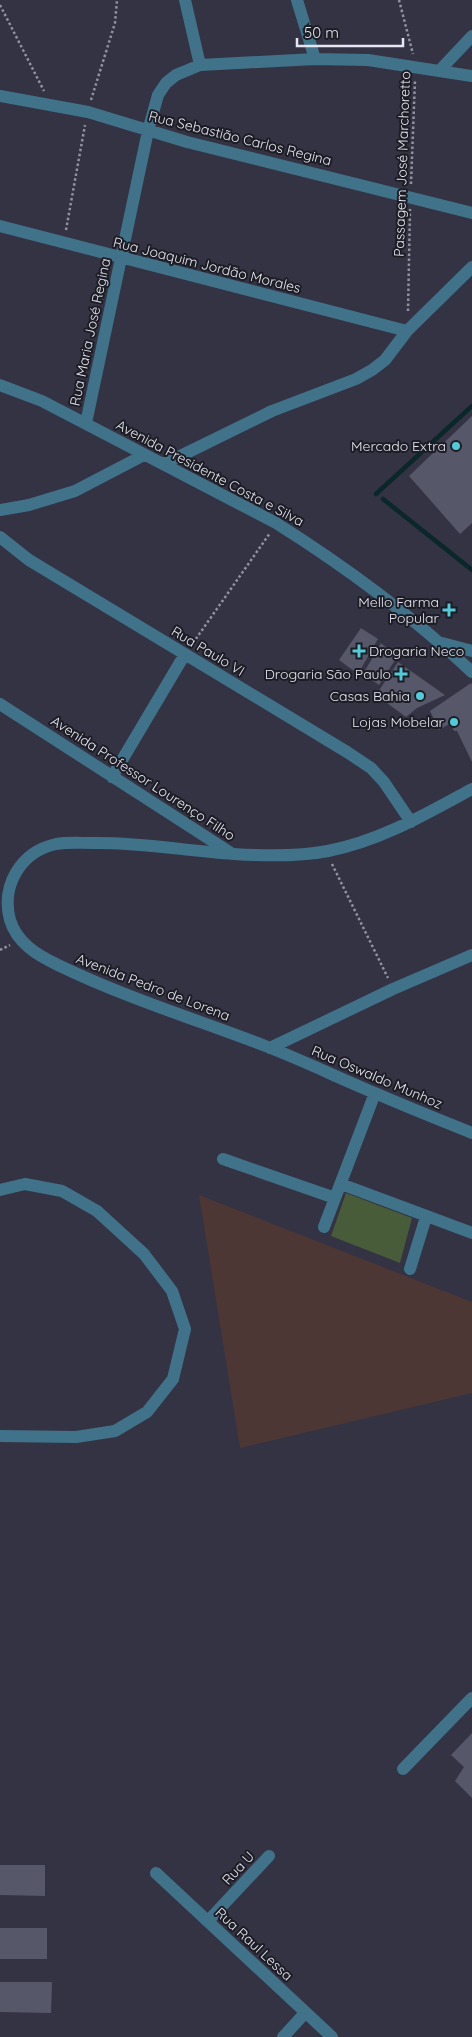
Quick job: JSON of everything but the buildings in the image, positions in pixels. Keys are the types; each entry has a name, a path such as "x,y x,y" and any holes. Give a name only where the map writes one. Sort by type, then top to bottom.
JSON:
{"street":[{"path":"185,0 200,65"},
{"path":"297,0 314,59"},
{"path":"440,70 472,36"},
{"name":"Rua Maria José Regina","path":"86,423 148,131 158,95 166,82 176,75 200,65 314,59 368,60 472,76"},
{"name":"Rua Sebastião Carlos Regina","path":"0,96 88,112 187,142 410,196 472,213"},
{"name":"Rua Joaquim Jordão Morales","path":"0,226 407,331"},
{"path":"164,464 272,411 356,379 372,370 385,360 407,331 472,267"},
{"name":"Avenida Presidente Costa e Silva","path":"0,385 42,401 276,523 313,546 440,642 472,650"},
{"path":"0,510 29,505 75,491 144,455"},
{"name":"Rua Paulo VI","path":"0,537 29,560 371,768 384,782 411,822"},
{"path":"440,642 472,672"},
{"path":"112,776 185,654"},
{"name":"Avenida Professor Lourenço Filho","path":"0,704 233,854 280,856 326,852 360,844 411,822 472,789"},
{"name":"Avenida Pedro de Lorena","path":"233,854 121,842 58,844 41,850 25,860 14,875 8,890 7,905 11,924 20,941 47,960 99,985 270,1048"},
{"path":"270,1048 472,955"},
{"name":"Rua Oswaldo Munhoz","path":"270,1048 472,1133"},
{"path":"324,1227 375,1093"},
{"path":"223,1159 335,1198"},
{"path":"0,1190 25,1184 62,1190 97,1211 144,1254 172,1291 185,1329 173,1379 147,1412 115,1431 76,1437 0,1436"},
{"path":"341,1184 472,1233"},
{"path":"410,1269 426,1217"},
{"path":"403,1769 472,1698"},
{"name":"Rua U","path":"208,1922 269,1856"},
{"name":"Rua Raul Lessa","path":"156,1874 332,2037"},
{"path":"283,2037 305,2013"}],"path":[{"path":"64,244 88,112 115,23 117,0"},
{"name":"Passagem José Marchoretto","path":"399,0 416,66 410,196 407,331"},
{"path":"0,5 52,106"},
{"path":"185,654 276,523"},
{"path":"326,852 393,990"}],"shaded area":[{"path":"199,1195 472,1302 472,1393 240,1448"}],"green space":[{"path":"346,1193 412,1218 400,1263 331,1236"}],"waterway":[{"path":"376,494 472,406"},
{"path":"383,499 472,570"}],"place":[{"name":"Mercado Extra","path":"456,446"},
{"name":"Mello Farma Popular","path":"449,610"},
{"name":"Drogaria Neco","path":"359,651"},
{"name":"Drogaria São Paulo","path":"401,674"},
{"name":"Casas Bahia","path":"420,696"},
{"name":"Lojas Mobelar","path":"454,722"}]}
